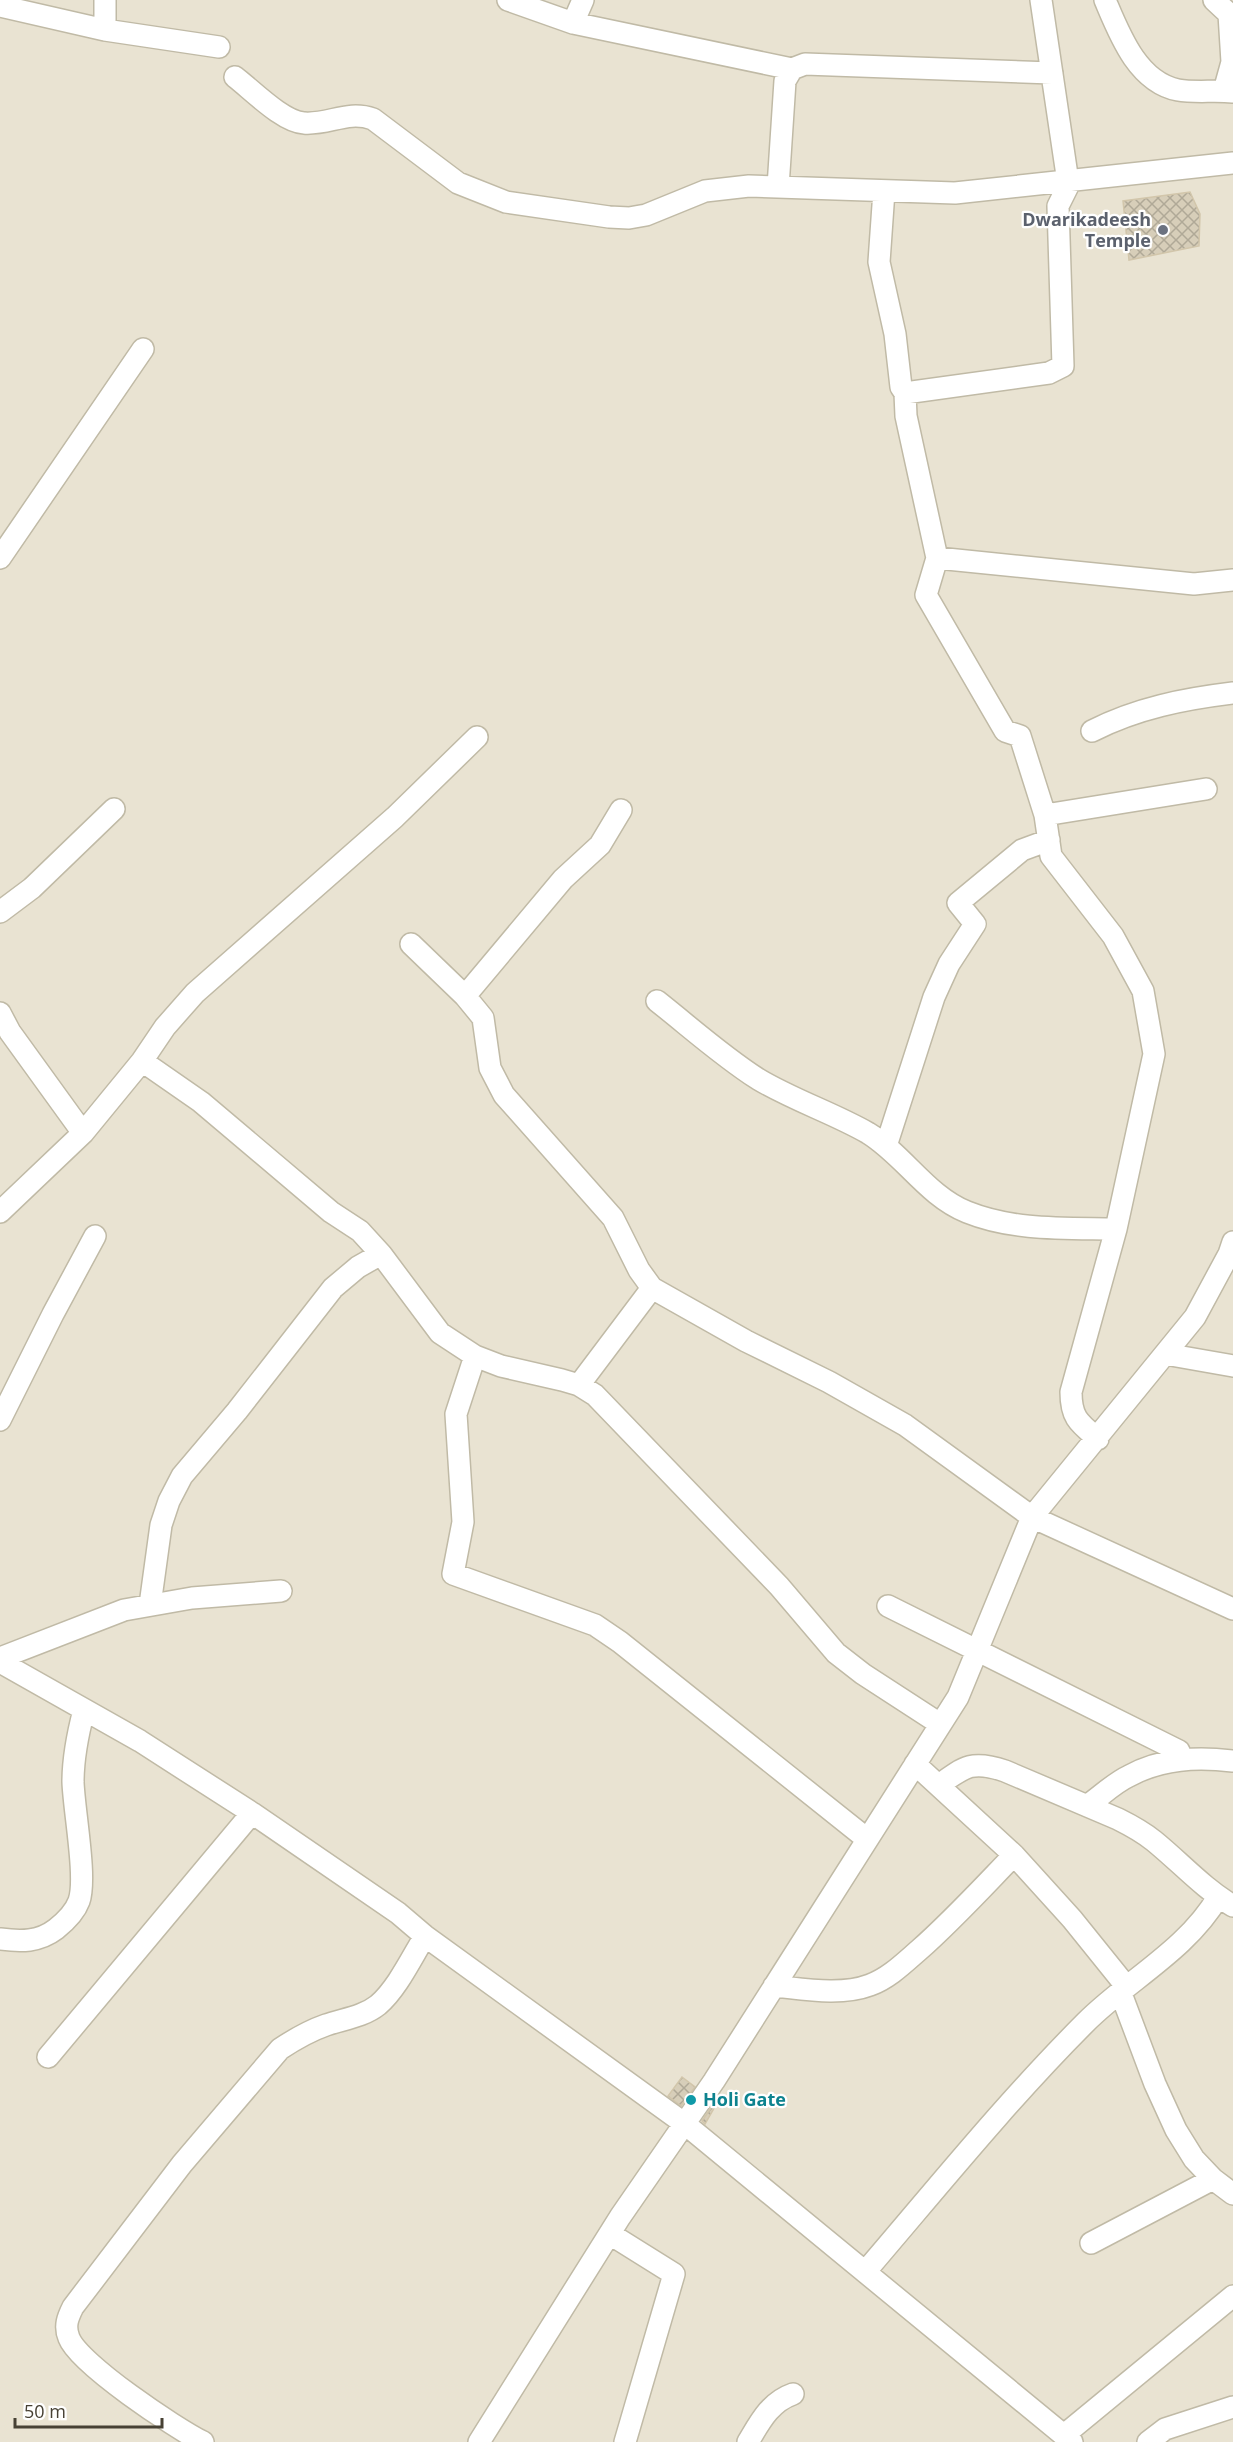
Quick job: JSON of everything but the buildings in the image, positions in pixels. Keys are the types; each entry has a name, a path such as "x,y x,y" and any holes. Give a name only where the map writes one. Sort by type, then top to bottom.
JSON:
{"street":[{"path":"105,0 105,30"},
{"path":"508,0 573,23 792,69 805,64 1052,74"},
{"path":"573,23 583,0"},
{"path":"905,393 1049,373 1063,366 1058,206 1070,182 1068,182 1041,0"},
{"path":"1105,0 1120,37 1134,58 1163,86 1179,90 1229,92 1232,62 1228,14 1214,0"},
{"path":"0,6 42,7 105,30 219,47"},
{"path":"778,187 785,81 792,69"},
{"path":"235,77 287,118 303,123 360,115 373,119 458,183 506,202 609,217 629,218 646,215 705,191 724,187 955,193 1233,164"},
{"path":"884,191 879,262 895,334 901,387 905,393 906,416 937,558 926,595 1005,731 1020,736 1045,814 1052,856 1113,936 1143,991 1154,1054 1116,1229 1071,1392 1071,1408 1077,1422 1098,1439"},
{"path":"0,558 143,350"},
{"path":"937,558 1194,585 1233,580"},
{"path":"1092,731 1110,722 1181,699 1233,693"},
{"path":"0,1212 83,1133 142,1061 165,1027 195,993 395,817 477,737"},
{"path":"1045,814 1206,789"},
{"path":"0,912 32,888 114,809"},
{"path":"465,996 563,879 600,845 621,810"},
{"path":"886,1146 934,996 949,964 975,924 957,903 1022,850 1049,840"},
{"path":"411,944 465,996 483,1018 490,1068 504,1095 613,1218 639,1270 652,1288 746,1341 829,1382 905,1425 1032,1517 1233,1609"},
{"path":"657,1001 759,1079 868,1134 886,1146 940,1196 965,1212 998,1222 1033,1227 1116,1229"},
{"path":"0,1013 10,1032 83,1133"},
{"path":"142,1061 201,1102 331,1212 360,1231 381,1254 440,1333 475,1356 501,1366 579,1385 595,1395 779,1586 836,1653 863,1674 940,1724"},
{"path":"0,1420 95,1236"},
{"path":"479,2442 610,2234 685,2124 958,1697 1032,1517 1098,1439 1195,1317 1229,1254 1233,1242"},
{"path":"150,1605 161,1525 169,1501 182,1476 237,1411 333,1288 357,1267 381,1254"},
{"path":"579,1385 652,1288"},
{"path":"1165,1354 1233,1366"},
{"path":"475,1356 456,1414 463,1522 453,1574 595,1625 620,1642 867,1839"},
{"path":"0,1660 124,1610 192,1598 281,1591"},
{"path":"888,1606 976,1652 1179,1751"},
{"path":"0,1660 140,1741 252,1813 398,1913 425,1936 685,2124 1068,2439 1233,2296"},
{"path":"0,1939 15,1942 34,1940 48,1935 71,1915 79,1903 81,1881 73,1782 78,1732 84,1710"},
{"path":"1088,1806 1128,1776 1152,1766 1179,1759 1211,1758 1233,1761"},
{"path":"915,1764 1014,1855 1072,1919 1123,1989 1155,2084 1176,2130 1194,2159 1213,2179 1233,2194"},
{"path":"865,2272 1043,2067 1088,2020 1226,1902 1204,1887 1152,1840 1118,1818 988,1765 962,1768 939,1785"},
{"path":"48,2057 252,1813"},
{"path":"774,1986 845,1990 869,1986 887,1977 941,1930 1014,1855"},
{"path":"203,2442 178,2429 93,2367 69,2339 66,2328 68,2316 182,2164 280,2049 298,2037 328,2024 349,2019 376,2006 388,1994 425,1936"},
{"path":"1091,2243 1213,2179"},
{"path":"610,2234 674,2274 625,2442"},
{"path":"748,2442 767,2411 782,2398 793,2394"},
{"path":"1148,2442 1165,2429 1233,2407"}],"shaded area":[{"path":"0,0 1233,0 1233,2442 0,2442"}],"place":[{"name":"Dwarikadeesh Temple","path":"1163,230"},
{"name":"Holi Gate","path":"691,2100"}]}
